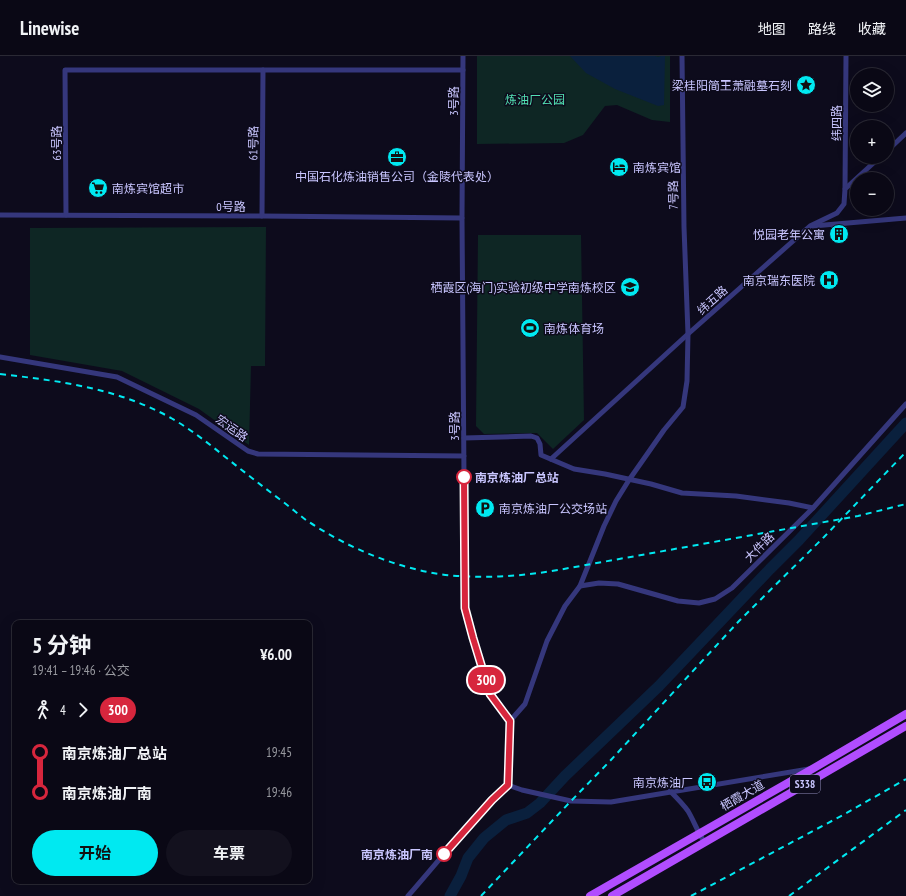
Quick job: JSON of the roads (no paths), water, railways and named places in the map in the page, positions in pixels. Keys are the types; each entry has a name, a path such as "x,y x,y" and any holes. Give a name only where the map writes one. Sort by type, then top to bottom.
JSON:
{"main road":[{"name":"栖霞大道","path":"590,896 906,714"},
{"name":"栖霞大道","path":"612,896 906,726"}],"street":[{"name":"3号路","path":"463,56 462,218 465,608 490,694 510,721"},
{"name":"7号路","path":"510,721 525,704 546,641 565,606 580,586 604,526 616,501 628,480 664,430 683,407 687,381 688,334 684,227 682,56"},
{"name":"纬四路","path":"845,189 846,56"},
{"name":"63号路","path":"66,216 65,70 263,70"},
{"path":"263,70 463,70"},
{"name":"61号路","path":"262,216 263,70"},
{"path":"894,144 906,133"},
{"path":"845,189 872,164"},
{"name":"纬五路","path":"551,460 688,334 810,226 837,213 844,204 845,189"},
{"name":"0号路","path":"0,215 462,218"},
{"path":"810,226 906,218"},
{"name":"宏运路","path":"0,357 117,377 196,415 248,451 258,454 464,456"},
{"name":"大件路","path":"580,586 599,583 618,584 678,601 699,603 715,599 732,588 813,508 906,404"},
{"path":"464,438 530,436 537,438 540,444 541,455 574,469 651,484 682,493 736,496 789,503 813,508"},
{"path":"408,896 454,842 492,800 508,785 510,721"},
{"path":"508,785 522,790 571,801 611,802 814,768"},
{"path":"670,791 682,803 698,834 705,842"}],"water":[{"path":"570,56 665,56 664,105 658,106 615,89 586,73"}],"waterway":[{"path":"450,896 461,876 468,858 484,838 506,820 527,813 540,803 565,776 659,686 799,540 906,423"}],"railway":[{"path":"0,374 88,387 130,399 151,408 171,418 198,436 306,520 323,531 378,557 417,570 437,574 482,577 545,572 858,516 906,504"},
{"path":"481,896 610,761 739,621 824,537 906,452"},
{"path":"691,896 843,815 906,779"},
{"path":"789,896 906,810"}],"place":[{"name":"梁桂阳简王萧融墓石刻","path":"806,85"},
{"name":"中国石化炼油销售公司（金陵代表处）","path":"397,157"},
{"name":"南炼宾馆","path":"619,167"},
{"name":"南炼宾馆超市","path":"98,188"},
{"name":"悦园老年公寓","path":"839,234"},
{"name":"南京瑞东医院","path":"829,280"},
{"name":"栖霞区(海门)实验初级中学南炼校区","path":"630,287"},
{"name":"南炼体育场","path":"530,328"},
{"name":"南京炼油厂总站","path":"464,477"},
{"name":"南京炼油厂公交场站","path":"485,508"},
{"name":"南京炼油厂","path":"707,782"},
{"name":"南京炼油厂南","path":"444,854"}],"park label":[{"name":"炼油厂公园","path":"535,99"}]}
